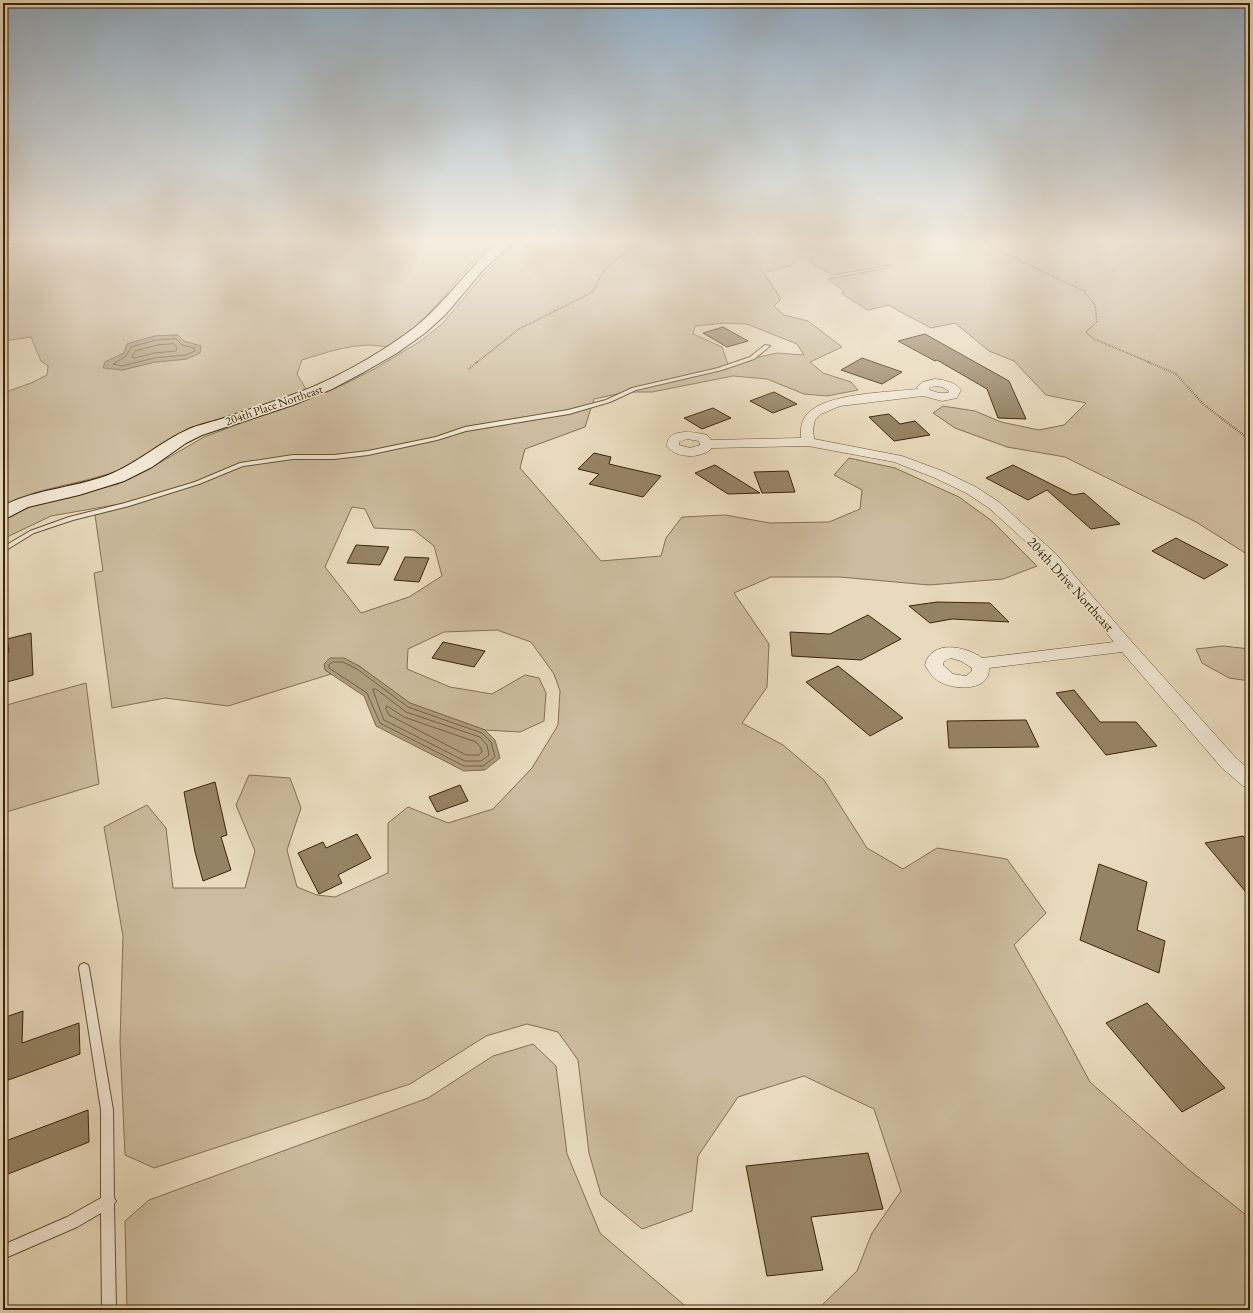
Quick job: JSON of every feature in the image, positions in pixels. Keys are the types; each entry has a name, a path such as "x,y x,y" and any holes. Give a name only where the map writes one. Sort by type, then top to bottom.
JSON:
{"street":[{"name":"204th Place Northeast","path":"3,513 22,503 73,491 118,477 146,463 180,440 196,432 288,402 327,386 392,350 420,330 440,312 450,300"},
{"path":"808,442 805,431 809,419 815,412 826,406 840,402 925,392"},
{"name":"204th Drive Northeast","path":"707,444 808,442 897,459 940,475 971,490 989,501 1051,557 1126,646 1229,763 1250,781"},
{"path":"978,664 1126,646"}],"lane":[{"path":"3,550 32,532 71,518 127,505 197,483 242,464 293,456 334,457 368,453 437,438 465,429 569,412 608,401 634,389 720,369 752,358 767,346"},
{"path":"84,968 107,1110 109,1310"},
{"path":"3,1252 72,1222 109,1201"}],"path":[{"path":"469,369 519,330 577,300"},
{"path":"1091,300 1095,305 1097,322 1086,332 1094,339 1176,374 1203,404 1250,440"}],"shaded area":[{"path":"3,300 440,300 415,328 390,346 368,345 343,348 302,360 297,374 306,389 260,407 187,430 170,439 132,465 125,468 95,478 33,493 3,505 3,393 31,383 47,375 48,366 41,361 31,337 3,341","holes":["178,335 184,341 187,359 155,362 122,370 105,362 124,353 127,344 155,336"]},
{"path":"462,300 780,300 774,306 784,315 808,321 842,347 810,362 823,373 851,382 858,390 827,396 804,394 767,379 733,376 652,392 626,392 594,399 585,427 525,449 520,468 601,561 661,556 666,538 682,517 725,515 770,523 829,522 860,509 862,490 834,475 849,458 895,468 959,497 992,521 1037,566 1003,579 929,585 840,577 771,577 734,593 769,644 767,687 742,723 783,745 824,780 867,848 903,869 937,848 1007,859 1046,913 1014,945 1090,1082 1188,1169 1250,1218 1250,1310 817,1310 857,1271 872,1233 901,1191 874,1109 804,1076 738,1097 698,1156 692,1211 642,1229 601,1195 589,1153 578,1060 558,1032 527,1024 486,1036 410,1084 154,1168 125,1155 120,1042 123,936 104,827 147,805 166,828 173,888 245,888 255,851 236,805 249,775 290,778 301,808 287,850 297,887 317,895 335,897 388,873 388,823 408,807 448,823 493,809 532,768 558,725 560,691 554,674 531,642 497,630 444,632 408,649 407,669 450,687 492,694 525,675 539,678 546,693 544,721 520,732 485,730 410,703 359,666 344,658 325,670 331,674 228,706 165,698 112,708 94,573 103,571 95,515 140,503 131,502 51,516 7,537 3,537 3,519 34,505 118,484 147,470 204,437 343,385 376,368 419,342 442,324","holes":["724,323 747,324 797,344 804,355 777,353 728,364 722,347 693,334 695,326","352,507 365,509 374,528 414,530 434,546 442,576 409,597 361,613 325,567"]},
{"path":"853,300 1250,300 1250,556 1196,522 1065,457 1007,447 955,428 933,413 943,406 975,411 1001,422 1039,430 1064,425 1086,403 1046,395 1014,361 989,351 955,323 931,328 889,305 868,310"},
{"path":"1223,646 1250,649 1250,681 1229,678 1202,663 1196,649"},
{"path":"86,683 99,784 3,813 3,706"},
{"path":"533,1044 556,1066 567,1154 600,1233 690,1310 127,1310 125,1221 149,1200 428,1098 493,1056"}],"water":[{"path":"178,335 184,341 201,346 200,353 187,359 155,362 122,370 103,368 105,362 124,353 127,344 155,336"},
{"path":"330,658 344,658 359,666 410,703 485,730 495,740 500,758 485,770 464,771 376,726 364,696 325,670 324,664"}],"building":[{"path":"723,327 748,341 727,347 703,333"},
{"path":"925,334 1009,381 1026,419 998,418 987,389 937,360 935,361 898,341"},
{"path":"862,358 902,372 882,384 841,370"},
{"path":"774,392 797,404 773,413 750,401"},
{"path":"713,408 731,418 702,429 684,418"},
{"path":"889,414 900,424 915,421 930,435 894,441 869,417"},
{"path":"594,453 611,457 609,464 661,476 643,497 589,484 599,474 578,469"},
{"path":"715,465 760,493 728,494 695,473"},
{"path":"1013,465 1073,495 1084,493 1120,524 1091,529 1047,490 1028,500 986,478"},
{"path":"788,471 795,492 762,493 754,472"},
{"path":"1176,538 1228,565 1204,579 1152,551"},
{"path":"356,545 389,547 380,565 347,563"},
{"path":"405,557 429,558 419,582 394,580"},
{"path":"937,602 990,603 1009,622 952,619 930,623 909,606"},
{"path":"868,615 901,639 861,660 792,656 790,632 830,634"},
{"path":"31,633 33,675 7,682 5,653 9,652 7,639"},
{"path":"443,642 485,651 474,667 432,658"},
{"path":"838,666 903,718 870,736 806,682"},
{"path":"1074,690 1100,722 1136,722 1157,746 1106,755 1056,693"},
{"path":"1026,720 1039,747 949,748 947,721"},
{"path":"215,782 227,835 221,837 231,870 203,881 195,852 184,792"},
{"path":"460,785 468,801 437,812 429,797"},
{"path":"357,834 371,858 338,875 342,883 319,894 298,853 323,842 326,848"},
{"path":"1243,836 1250,844 1250,897 1205,843"},
{"path":"1099,864 1147,882 1137,930 1165,941 1159,973 1080,940"},
{"path":"1147,1003 1225,1088 1182,1112 1106,1023"},
{"path":"23,1011 22,1043 79,1023 80,1054 3,1082 3,1018"},
{"path":"88,1110 89,1142 3,1176 3,1142"},
{"path":"868,1153 883,1209 811,1217 823,1270 767,1276 746,1166"}]}
